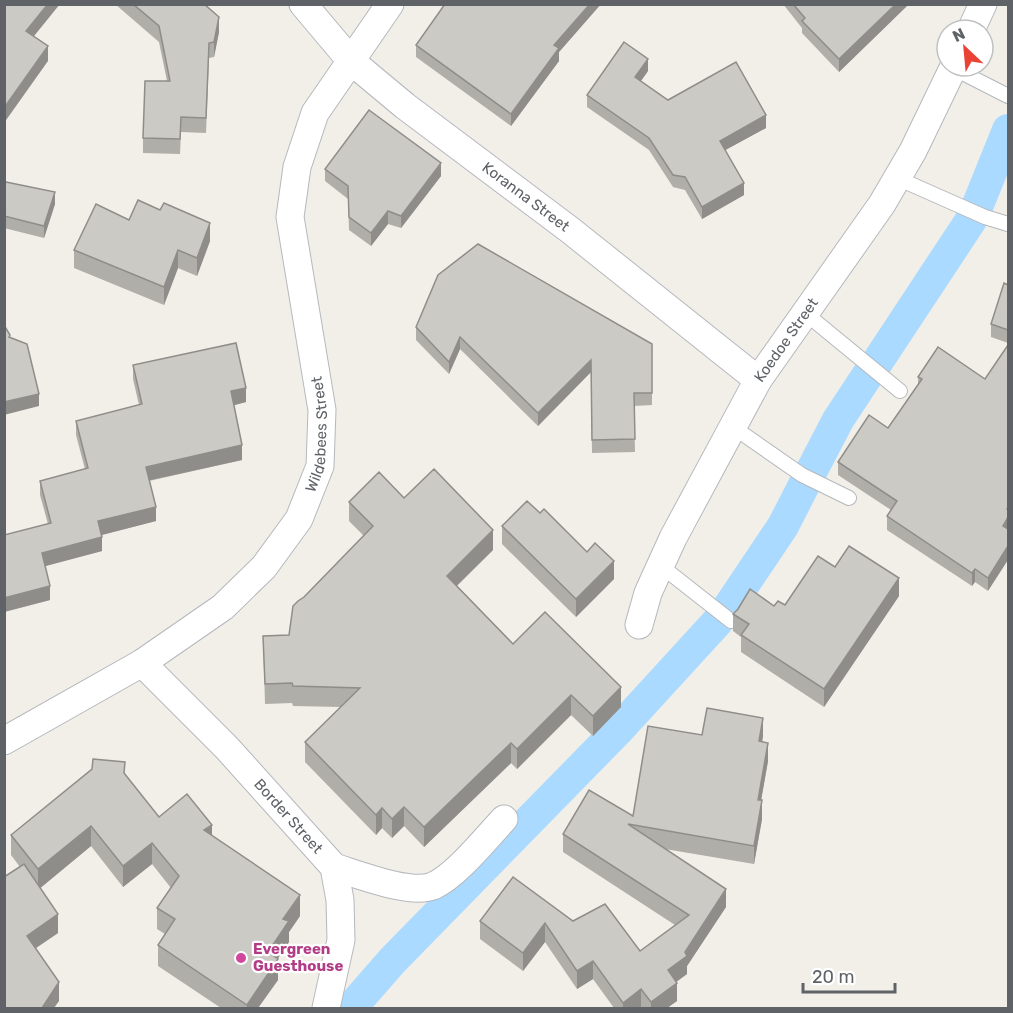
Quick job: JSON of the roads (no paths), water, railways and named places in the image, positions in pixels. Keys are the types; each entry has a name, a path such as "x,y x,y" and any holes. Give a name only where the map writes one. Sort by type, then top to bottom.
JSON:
{"street":[{"name":"Koranna Street","path":"303,4 351,61 405,106 570,230 758,380"},
{"name":"Wildebees Street","path":"4,741 142,663 223,607 264,567 299,519 320,466 322,410 290,217 297,167 315,113 390,4"},
{"path":"977,18 983,4"},
{"name":"Koedoe Street","path":"639,625 648,593 673,538 758,380 882,204 913,151 948,78"},
{"name":"Border Street","path":"142,663 228,748 334,867 340,900 341,940 326,1008"},
{"path":"334,867 391,884 412,888 432,886 454,871 504,819"}],"lane":[{"path":"974,78 1008,96"},
{"path":"897,178 985,217 1008,224"},
{"path":"805,314 900,391"},
{"path":"733,427 802,475 849,498"},
{"path":"661,566 731,621"}],"waterway":[{"path":"977,207 1008,130"},
{"path":"876,364 971,220"},
{"path":"812,470 838,420 867,376"},
{"path":"728,608 783,526 805,483"},
{"path":"351,1008 392,961 620,728 718,621"}],"place":[{"name":"Evergreen Guesthouse","path":"241,958"}]}
